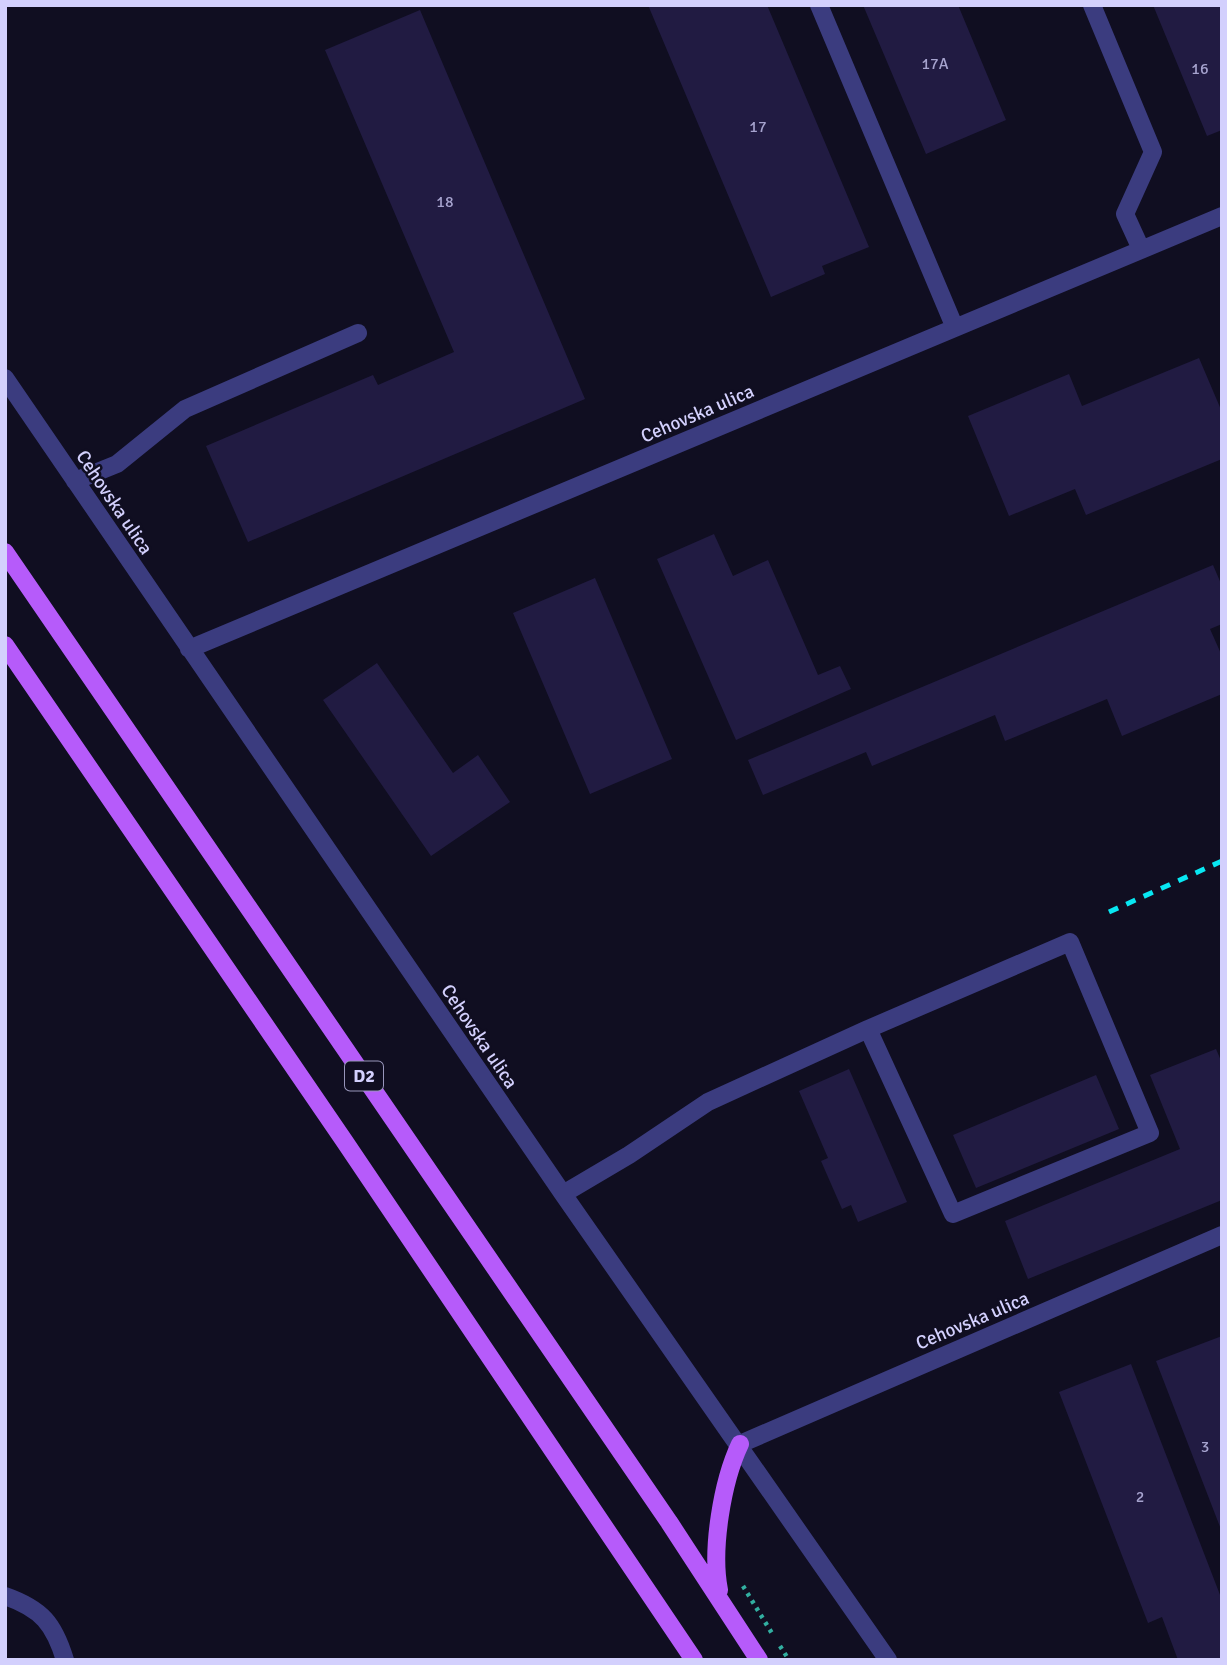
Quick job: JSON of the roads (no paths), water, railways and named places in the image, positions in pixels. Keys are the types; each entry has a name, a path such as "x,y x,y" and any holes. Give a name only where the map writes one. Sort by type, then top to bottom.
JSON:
{"main road":[{"name":"D2","path":"5,552 722,1601 759,1660"},
{"name":"D2","path":"5,645 369,1176 694,1660"},
{"path":"722,1601 714,1566 715,1540 740,1444"}],"street":[{"path":"819,5 955,328"},
{"path":"1092,5 1153,152 1125,214 1141,249"},
{"name":"Cehovska ulica","path":"190,649 1222,216"},
{"path":"75,481 117,464 185,409 358,333"},
{"name":"Cehovska ulica","path":"5,379 563,1194 740,1444 888,1660"},
{"path":"563,1194 629,1155 708,1102 868,1029 1070,942 1150,1133 953,1213 868,1029"},
{"name":"Cehovska ulica","path":"740,1444 1222,1235"},
{"path":"5,1596 29,1604 56,1630 65,1660"}],"railway":[{"path":"1109,912 1222,861"}]}
